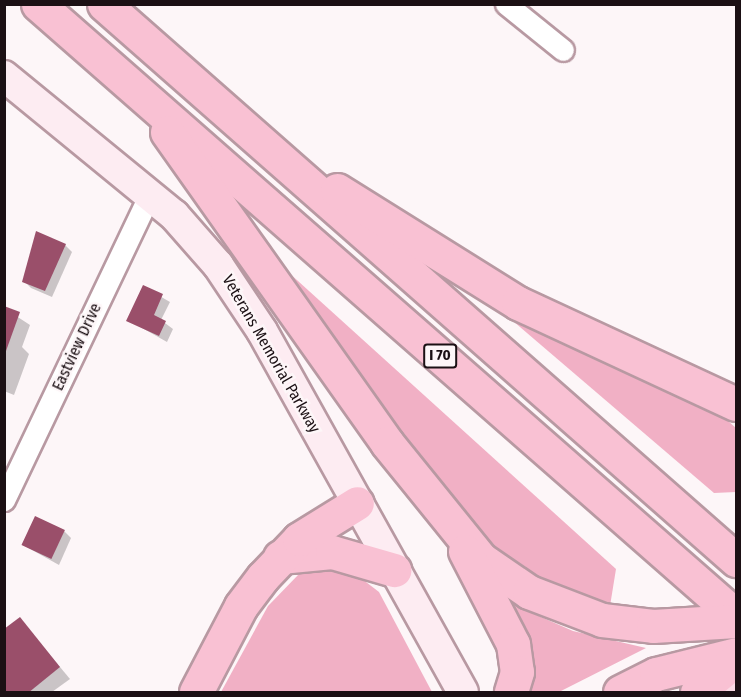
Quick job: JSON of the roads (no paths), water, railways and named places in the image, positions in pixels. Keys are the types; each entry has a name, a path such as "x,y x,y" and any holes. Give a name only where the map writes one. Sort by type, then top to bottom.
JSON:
{"highway":[{"name":"I 70","path":"38,4 736,618"},
{"name":"I 70","path":"104,4 736,560"},
{"path":"142,96 457,536 513,644 517,672 511,693"},
{"path":"273,153 518,303 723,399 736,412"},
{"path":"196,693 241,606 280,557 357,503"},
{"path":"457,536 505,578 566,609 631,625 680,626 736,618"},
{"path":"280,557 332,552 394,570"},
{"path":"620,693 656,674 726,667"},
{"path":"697,693 726,667"}],"main road":[{"path":"726,667 736,632"}],"street":[{"path":"506,4 563,50"},
{"name":"Veterans Memorial Parkway","path":"4,76 150,194 197,238 236,290 463,693"},
{"name":"Eastview Drive","path":"4,501 150,194"}]}
